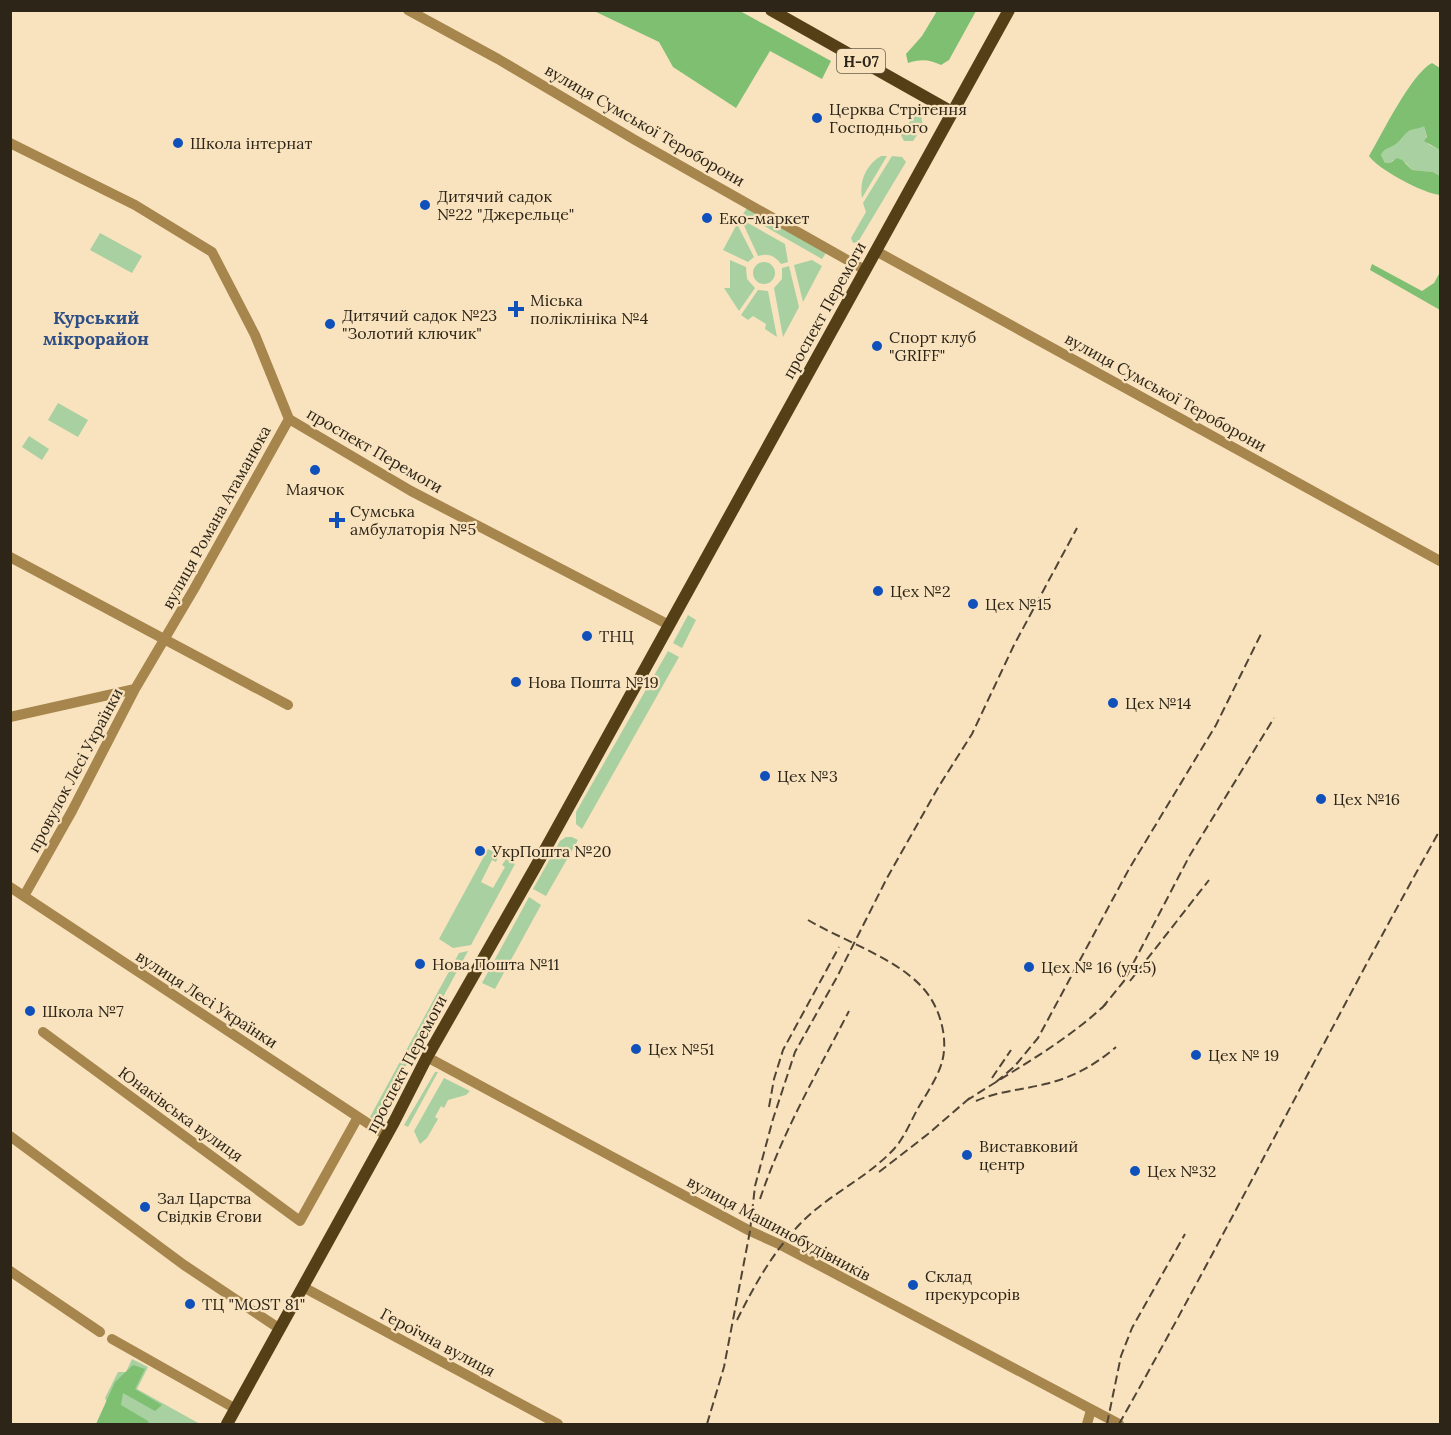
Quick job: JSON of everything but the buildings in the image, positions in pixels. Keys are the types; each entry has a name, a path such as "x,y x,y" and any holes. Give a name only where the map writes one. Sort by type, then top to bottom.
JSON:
{"main road":[{"name":"Н-07","path":"771,10 952,112"},
{"name":"проспект Перемоги","path":"227,1425 387,1136 427,1057 669,625 1008,10"}],"street":[{"name":"вулиця Сумської Тероборони","path":"408,10 498,59 635,140 865,270"},
{"name":"вулиця Романа Атаманюка","path":"10,144 135,205 212,252 255,335 289,419 135,689"},
{"name":"вулиця Сумської Тероборони","path":"876,251 1440,561"},
{"name":"проспект Перемоги","path":"289,419 411,491 669,625"},
{"path":"10,557 288,705"},
{"path":"10,717 135,689"},
{"name":"провулок Лесі Українки","path":"24,896 72,812 135,689"},
{"name":"вулиця Лесі Українки","path":"10,887 387,1136"},
{"name":"Юнаківська вулиця","path":"43,1032 300,1221 358,1117"},
{"name":"вулиця Машинобудівників","path":"427,1057 750,1231 781,1245 1119,1425"},
{"path":"10,1136 184,1265 280,1329"},
{"path":"10,1271 100,1332"},
{"name":"Героїчна вулиця","path":"303,1287 558,1425"},
{"path":"112,1339 236,1408"},
{"path":"1087,1425 1092,1410"}],"green space":[{"path":"594,11 740,11 831,61 822,79 770,51 736,108 673,67 659,42"},
{"path":"937,11 976,11 949,60 941,65 924,60 908,63 906,54 922,36"},
{"path":"1432,63 1440,68 1440,150 1424,141 1427,137 1424,126 1409,131 1381,155 1385,163 1390,163 1397,158 1412,170 1433,172 1440,176 1440,195 1402,180 1381,167 1369,156 1406,91"},
{"path":"916,112 921,115 923,126 913,141 904,141 901,135"},
{"path":"1424,125 1428,144 1440,150 1440,176 1433,172 1412,170 1406,163 1393,160 1385,163 1381,155 1384,151 1394,146 1409,131"},
{"path":"881,156 887,156 862,198 865,174 871,164"},
{"path":"892,156 902,157 906,162 858,242 853,243 851,238 866,212 863,203"},
{"path":"747,208 826,253 822,259 743,214"},
{"path":"741,219 785,244 788,262 781,264 771,256 758,256"},
{"path":"737,224 754,257 748,262 723,250"},
{"path":"100,233 142,256 132,273 90,250"},
{"path":"730,260 746,267 747,279 755,288 739,311 724,288 730,288"},
{"path":"812,260 822,266 803,302 794,265"},
{"path":"764,262 772,265 775,273 772,281 764,284 756,281 753,273 756,265"},
{"path":"1372,264 1422,291 1434,283 1440,272 1440,310 1370,270"},
{"path":"789,266 799,307 783,337 774,288 782,279 782,268"},
{"path":"758,290 768,291 777,337 765,329 766,324 753,316 748,320 741,315"},
{"path":"58,403 88,420 78,437 48,420"},
{"path":"29,436 49,449 42,460 22,447"},
{"path":"688,615 696,620 682,648 673,643"},
{"path":"668,651 679,657 582,829 576,824 576,812"},
{"path":"566,837 578,840 546,896 533,889 560,841"},
{"path":"488,849 499,855 496,862 492,860 481,882 493,888 505,867 502,865 506,859 515,864 471,945 453,948 439,939"},
{"path":"529,897 541,905 495,989 482,983"},
{"path":"468,951 376,1121 370,1117 459,953"},
{"path":"435,1072 438,1072 408,1127 404,1125"},
{"path":"444,1078 470,1091 466,1095 448,1100 444,1108 441,1106 435,1117 438,1119 427,1138 420,1144 414,1131"},
{"path":"132,1359 148,1367 137,1389 200,1424 98,1424 107,1403 105,1398 118,1372 126,1372"},
{"path":"133,1365 145,1369 135,1389 162,1405 155,1411 123,1393 121,1405 148,1421 149,1424 96,1424 115,1382"}],"railway":[{"path":"707,1424 724,1367 750,1231 755,1186 773,1119 795,1052 837,977 887,878 939,786 972,734 1014,645 1077,528"},
{"path":"996,1082 1014,1067 1038,1038 1129,869 1216,725 1261,634"},
{"path":"1102,1008 1124,981 1190,855 1274,718"},
{"path":"1119,1424 1440,830"},
{"path":"1130,981 1209,880"},
{"path":"737,1320 766,1267 794,1230 827,1201 873,1168 898,1145 940,1068 944,1052 941,1021 933,1002 921,986 883,958 808,920"},
{"path":"769,1107 774,1079 783,1050 839,947"},
{"path":"966,1101 1058,1042 1109,1001"},
{"path":"760,1199 789,1127 849,1011"},
{"path":"976,1101 1065,1078 1100,1060 1116,1047"},
{"path":"992,1078 1011,1050"},
{"path":"879,1172 972,1096"},
{"path":"1107,1424 1121,1356 1132,1328 1185,1234"}],"place":[{"name":"Церква Стрітення Господнього","path":"817,118"},
{"name":"Школа інтернат","path":"178,143"},
{"name":"Дитячий садок №22 \"Джерельце\"","path":"425,205"},
{"name":"Еко-маркет","path":"707,218"},
{"name":"Міська поліклініка №4","path":"516,309"},
{"name":"Дитячий садок №23 \"Золотий ключик\"","path":"330,324"},
{"name":"Спорт клуб \"GRIFF\"","path":"877,346"},
{"name":"Маячок","path":"315,470"},
{"name":"Сумська амбулаторія №5","path":"337,520"},
{"name":"Цех №2","path":"878,591"},
{"name":"Цех №15","path":"973,604"},
{"name":"ТНЦ","path":"587,636"},
{"name":"Нова Пошта №19","path":"516,682"},
{"name":"Цех №14","path":"1113,703"},
{"name":"Цех №3","path":"765,776"},
{"name":"Цех №16","path":"1321,799"},
{"name":"УкрПошта №20","path":"480,851"},
{"name":"Нова Пошта №11","path":"420,964"},
{"name":"Цех № 16 (уч.5)","path":"1029,967"},
{"name":"Школа №7","path":"30,1011"},
{"name":"Цех №51","path":"636,1049"},
{"name":"Цех № 19","path":"1196,1055"},
{"name":"Виставковий центр","path":"967,1155"},
{"name":"Цех №32","path":"1135,1171"},
{"name":"Зал Царства Свідків Єгови","path":"145,1207"},
{"name":"Склад прекурсорів","path":"913,1285"},
{"name":"ТЦ \"MOST 81\"","path":"190,1304"}],"district":[{"name":"Курський мікрорайон","path":"96,327"}]}
